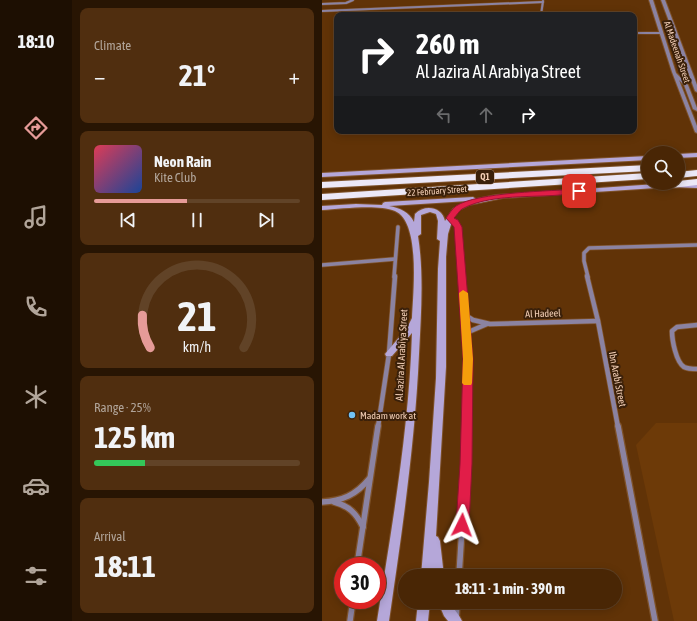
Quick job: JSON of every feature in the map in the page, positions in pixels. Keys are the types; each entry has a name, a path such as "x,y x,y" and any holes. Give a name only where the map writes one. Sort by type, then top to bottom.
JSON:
{"highway":[{"path":"685,166 697,165"},
{"name":"22 February Street","path":"322,185 641,168"},
{"path":"685,174 697,173"},
{"name":"22 February Street","path":"322,197 641,176"},
{"path":"685,183 697,182"}],"main road":[{"path":"685,155 696,154"},
{"path":"322,175 641,158"},
{"name":"22 February Street","path":"685,186 697,186"},
{"name":"22 February Street","path":"322,208 641,187"},
{"path":"428,569 432,525 440,388 441,270 445,233 450,218 455,210 466,204 501,197"},
{"name":"Al Jazira Al Arabiya Street","path":"356,206 384,207 399,211 409,218 414,232 418,264 417,319 405,469 383,621"},
{"path":"418,264 418,216 423,211 434,210 439,212 441,216 438,253 441,270"},
{"path":"389,354 410,330 417,319"},
{"path":"432,525 437,569"},
{"path":"422,621 423,609"},
{"path":"447,609 456,621"}],"street":[{"path":"322,4 346,3 353,0"},
{"name":"Al Madeenah Street","path":"651,0 674,72 697,132"},
{"name":"Al Madeenah Street","path":"663,0 697,91"},
{"path":"322,11 543,1 541,12"},
{"path":"637,33 662,33"},
{"path":"674,72 684,82 695,109 697,110"},
{"path":"450,218 458,227 468,359 466,464 459,569"},
{"name":"Al Jazira Al Arabiya Street","path":"359,557 389,354 398,227"},
{"name":"Ibn Arabi Street","path":"655,621 598,321 584,261 584,253 589,248 696,246"},
{"path":"322,265 396,259"},
{"name":"Al Hadeel","path":"465,315 474,320 490,324"},
{"name":"Al Hadeel","path":"466,333 477,327 490,324 598,321"},
{"path":"697,325 677,327 672,332 672,338 680,363 684,367 697,369"},
{"path":"333,502 348,498 362,489 370,477"},
{"path":"322,502 333,502 347,505 357,514 363,527"},
{"path":"350,621 352,609"},
{"path":"456,621 457,609"}],"shaded area":[{"path":"656,423 697,423 697,621 674,621 636,445"}],"slow traffic":[{"path":"463,293 468,359 467,383"}],"place":[{"name":"Madam work at","path":"352,415"}],"route":[{"path":"462,525 466,464 468,359 458,227 450,218 455,210 472,202 501,197 579,191"}]}
